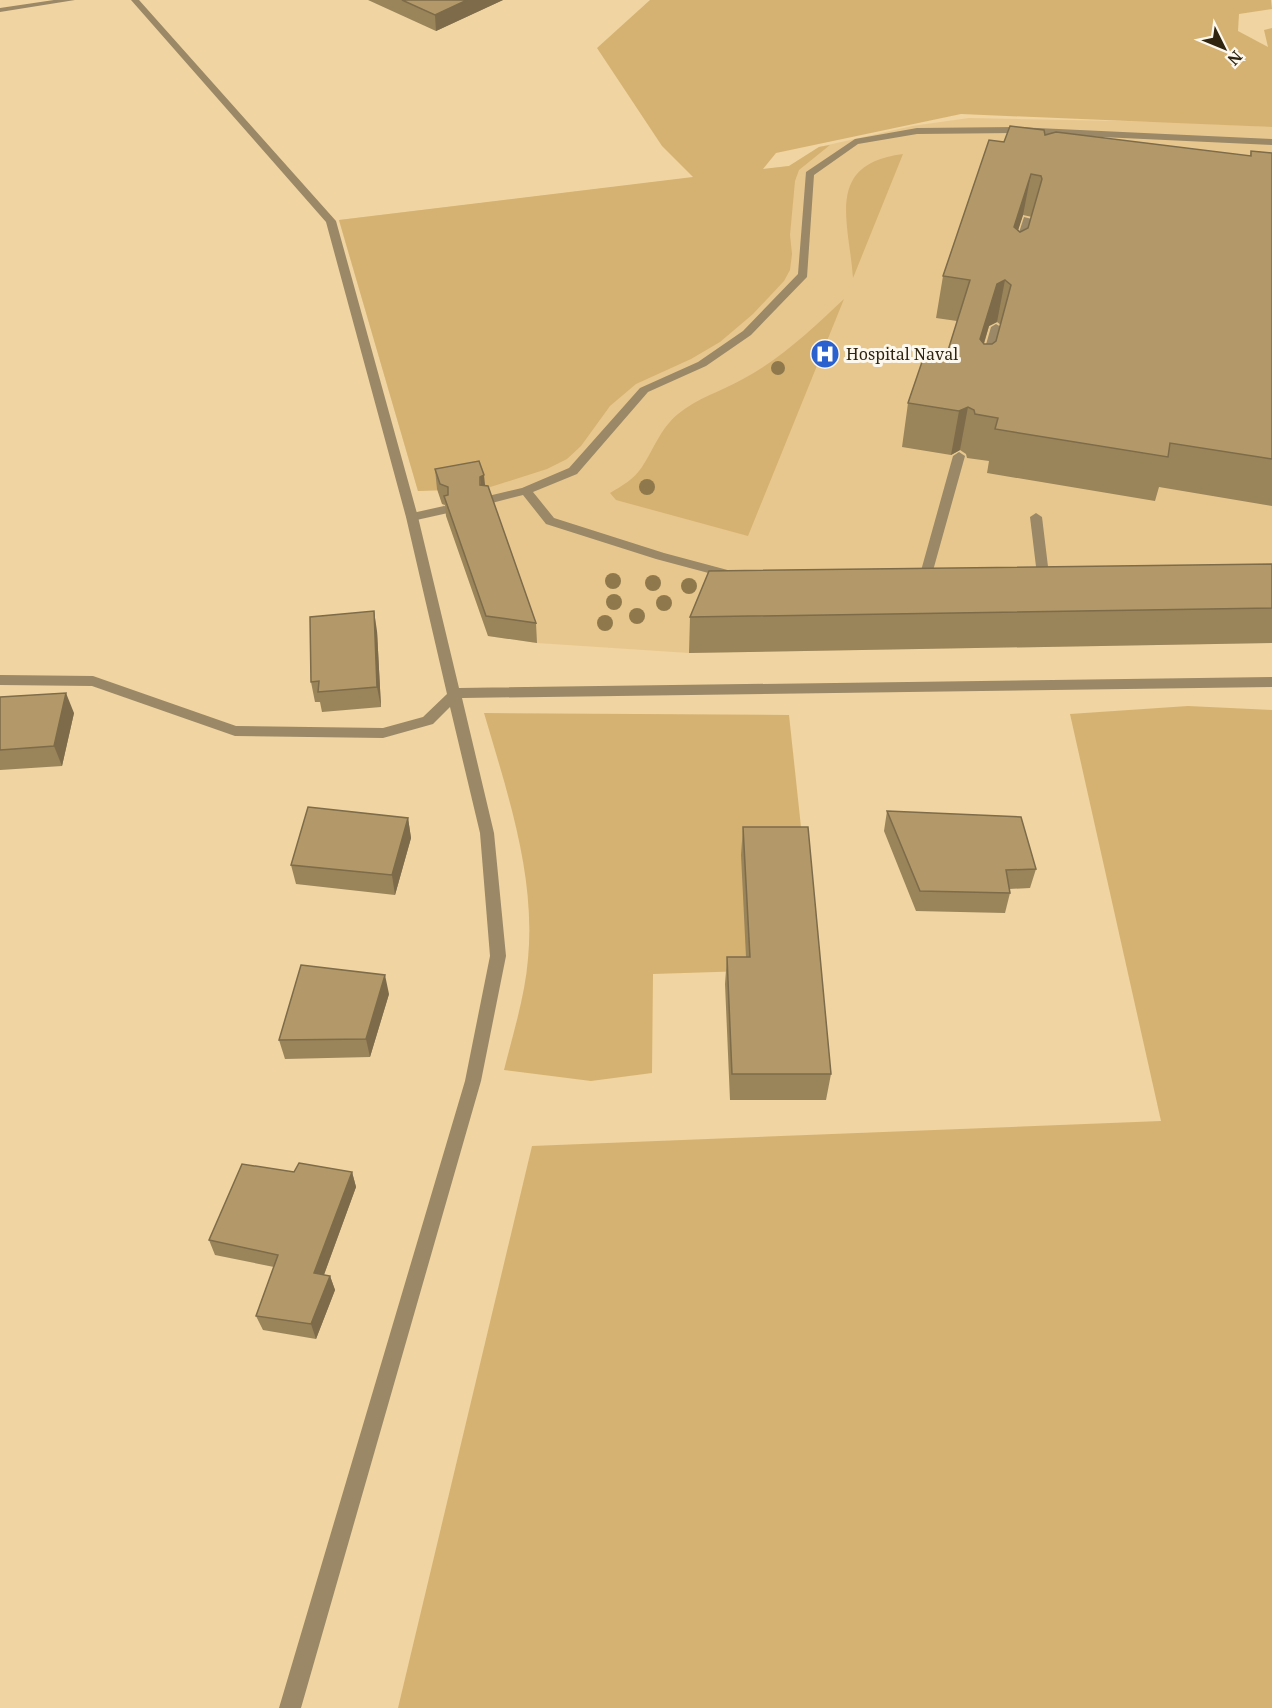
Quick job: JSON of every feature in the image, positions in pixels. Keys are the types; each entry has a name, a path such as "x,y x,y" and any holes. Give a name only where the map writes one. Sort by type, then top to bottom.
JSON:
{"street":[{"path":"0,10 71,0"},
{"path":"135,0 331,221 412,516 456,693 487,833 498,956 473,1081 290,1708"},
{"path":"488,500 526,490 573,471 644,390 702,364 747,333 803,275 809,174 855,142 916,130 1015,130 1051,136 1272,142"},
{"path":"1015,259 1027,219"},
{"path":"983,372 996,327"},
{"path":"922,584 959,456"},
{"path":"526,490 550,521 660,556 723,574 745,577"},
{"path":"412,516 444,510"},
{"path":"1036,517 1044,583"},
{"path":"0,680 93,681 235,731 383,733 428,721 456,693 1272,682"}],"shaded area":[{"path":"650,0 1271,0 1272,9 1239,14 1238,31 1268,47 1264,30 1272,28 1272,127 961,114 776,153 763,169 789,166 819,147 830,145 799,170 795,181 790,235 792,254 790,270 784,281 753,314 720,342 691,359 636,384 610,406 581,446 567,459 547,469 484,489 418,491 339,220 693,177 662,146 597,48"},
{"name":"Hospital Naval","path":"969,118 1170,122 1272,127 1272,643 689,653 537,643 488,636 437,489 418,491 339,220 789,166 819,147 912,126"},
{"path":"903,154 853,278 846,216 851,183 861,170 878,160"},
{"path":"844,299 748,536 616,500 610,493 628,482 639,471 662,433 678,414 693,403 743,379 770,362"},
{"path":"1188,706 1272,710 1272,1708 398,1708 532,1146 1161,1121 1070,714"},
{"path":"484,713 789,715 804,855 747,971 653,974 652,1073 591,1081 504,1070 518,1015 528,959 528,896 518,834"}],"building":[{"path":"402,0 467,0 435,15"},
{"path":"1010,126 1044,130 1045,135 1056,132 1251,156 1251,151 1272,153 1272,459 1170,443 1168,457 995,429 998,418 975,414 974,410 968,407 959,411 908,403 924,356 945,360 970,280 943,276 989,140 1004,142","holes":["1031,174 1041,176 1042,179 1028,228 1020,232 1014,227","1005,280 1011,285 996,341 992,344 984,344 980,339 997,284"]},
{"path":"479,461 484,475 480,477 480,485 488,486 536,623 486,616 444,496 448,495 448,487 440,484 435,469"},
{"path":"1272,564 1272,608 690,617 709,571"},
{"path":"374,611 377,687 318,692 319,681 311,682 310,617"},
{"path":"66,693 54,746 0,750 0,697"},
{"path":"308,807 408,818 392,875 291,865"},
{"path":"887,811 1021,817 1036,869 1006,870 1010,893 920,891"},
{"path":"743,827 808,827 831,1074 732,1074 727,957 750,957"},
{"path":"301,965 385,975 366,1039 279,1040"},
{"path":"299,1163 352,1172 314,1273 330,1276 311,1324 256,1316 278,1255 209,1240 242,1164 294,1172"}],"place":[{"name":"Hospital Naval","path":"825,354"}]}
